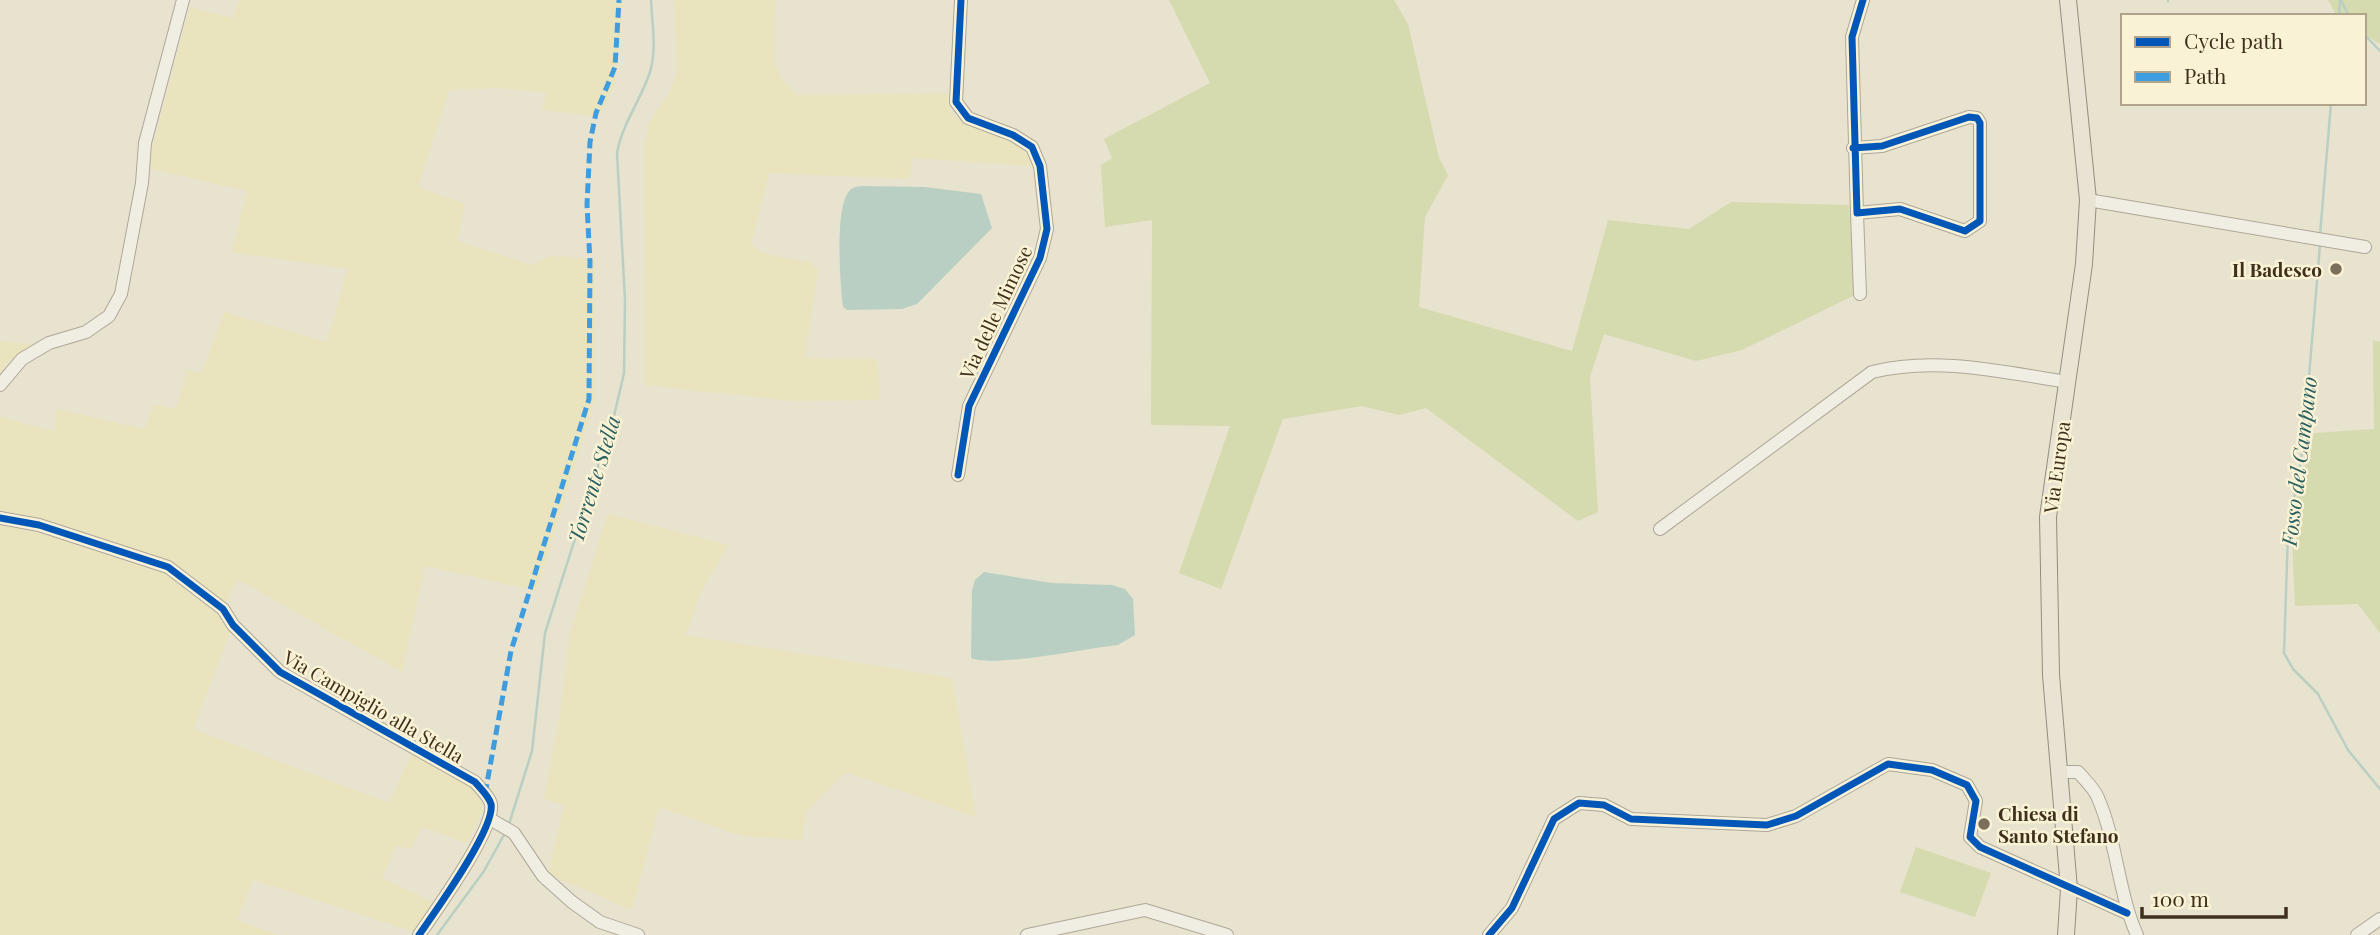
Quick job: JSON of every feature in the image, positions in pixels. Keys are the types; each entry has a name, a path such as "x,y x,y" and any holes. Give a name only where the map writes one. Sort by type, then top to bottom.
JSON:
{"main road":[{"name":"Via Europa","path":"2066,935 2069,888 2051,675 2048,517 2084,269 2088,200 2068,0"}],"street":[{"path":"0,385 22,359 50,343 86,332 109,316 121,295 142,183 145,143 183,0"},
{"name":"Via delle Mimose","path":"958,475 969,406 1040,258 1047,229 1040,166 1032,148 1013,135 968,118 956,102 961,0"},
{"path":"1860,294 1853,148 1852,37 1863,0"},
{"path":"1853,148 1882,146 1969,117 1977,118 1980,122 1981,214 1980,221 1970,230 1900,209 1857,213"},
{"path":"2088,200 2365,247"},
{"path":"1660,529 1872,372 1901,365 1938,363 2068,382"},
{"name":"Via Campiglio alla Stella","path":"0,518 38,525 168,567 223,609 233,625 280,672 475,782 491,804 494,821"},
{"path":"1489,935 1512,908 1553,819 1579,803 1604,805 1631,819 1767,825 1796,816 1888,764 1932,771 1967,785 1976,801 1969,832 1980,847 2127,913"},
{"path":"2058,772 2078,772 2098,796 2122,880 2127,913 2137,935"},
{"path":"419,935 460,877 494,821 514,833 529,858 555,888 600,922 638,935"},
{"path":"1027,935 1145,910 1166,914 1227,935"},
{"path":"2357,935 2380,919"}],"shaded area":[{"path":"239,0 624,0 615,86 599,117 543,110 546,93 497,88 449,90 418,187 465,204 457,241 532,265 549,256 595,259 595,400 537,591 425,566 402,672 237,579 219,617 230,632 193,729 389,803 412,753 449,770 474,788 482,800 482,812 467,843 422,827 411,849 396,846 382,878 435,903 415,932 253,880 237,920 278,935 0,935 0,417 54,431 57,409 144,429 154,404 176,409 187,370 202,373 224,312 327,342 348,269 232,252 247,191 147,168 190,7 233,18"},
{"path":"674,0 775,0 774,61 782,79 797,95 948,93 952,114 971,126 1014,143 1031,155 1035,166 912,158 909,179 769,173 751,245 762,253 813,263 818,270 805,358 877,359 880,400 791,401 645,385 644,146 650,121 672,88 677,70"},
{"path":"862,186 925,187 981,194 992,228 917,304 902,309 847,310 843,307 841,282 841,215 849,191"},
{"path":"0,341 39,345 7,362 0,374"},
{"path":"608,514 728,545 700,594 686,635 952,678 976,817 846,772 806,811 802,840 742,836 659,807 632,910 548,874 564,805 544,799 560,713 570,633"},
{"path":"984,572 1052,583 1112,585 1125,589 1133,599 1135,635 1118,645 1042,656 1000,661 971,658 972,590 975,580"}],"green space":[{"path":"1169,0 1394,0 1408,24 1439,158 1448,175 1425,217 1419,307 1572,351 1608,220 1689,229 1731,202 1849,205 1855,295 1742,350 1696,361 1604,334 1590,377 1598,512 1578,521 1426,408 1399,415 1362,406 1283,419 1221,589 1179,573 1230,426 1151,425 1152,220 1105,227 1101,165 1112,158 1104,139 1210,83"},
{"path":"2328,0 2380,0 2380,44 2366,35 2366,14 2336,14"},
{"path":"2373,340 2380,342 2380,633 2358,604 2295,606 2291,515 2314,433 2374,429"},
{"path":"1916,847 1991,873 1975,917 1900,892"}],"waterway":[{"name":"Torrente Stella","path":"509,824 532,751 545,633 614,416 624,373 625,300 617,153 623,132 650,72 654,36 651,0"},
{"name":"Fosso del Campano","path":"2339,14 2340,0"},
{"path":"2341,0 2348,14"},
{"path":"2366,36 2380,51"},
{"name":"Fosso del Campano","path":"2320,235 2331,105"},
{"name":"Fosso del Campano","path":"2320,245 2303,448 2288,533 2284,653 2293,669 2318,694 2348,750 2380,789"},
{"name":"Torrente Stella","path":"437,935 484,871 505,833"}],"marked path":[{"path":"485,794 511,651 589,399 590,262 587,205 590,142 596,113 615,67 619,0"}],"cycle path":[{"path":"958,475 969,406 1040,258 1047,229 1040,166 1032,147 1013,135 968,118 956,102 961,0"},
{"path":"1853,148 1882,146 1969,117 1977,118 1980,123 1980,221 1965,231 1900,209 1857,213 1852,37 1863,0"},
{"path":"0,518 39,525 168,567 223,609 233,625 280,672 475,782 490,801 490,816 474,850 419,935"},
{"path":"1489,935 1512,908 1554,819 1579,803 1604,805 1631,819 1767,825 1796,816 1888,764 1932,770 1967,785 1976,801 1970,837 1980,847 2127,913"}],"place":[{"name":"Il Badesco","path":"2336,269"},
{"name":"Chiesa di Santo Stefano","path":"1984,824"}]}
